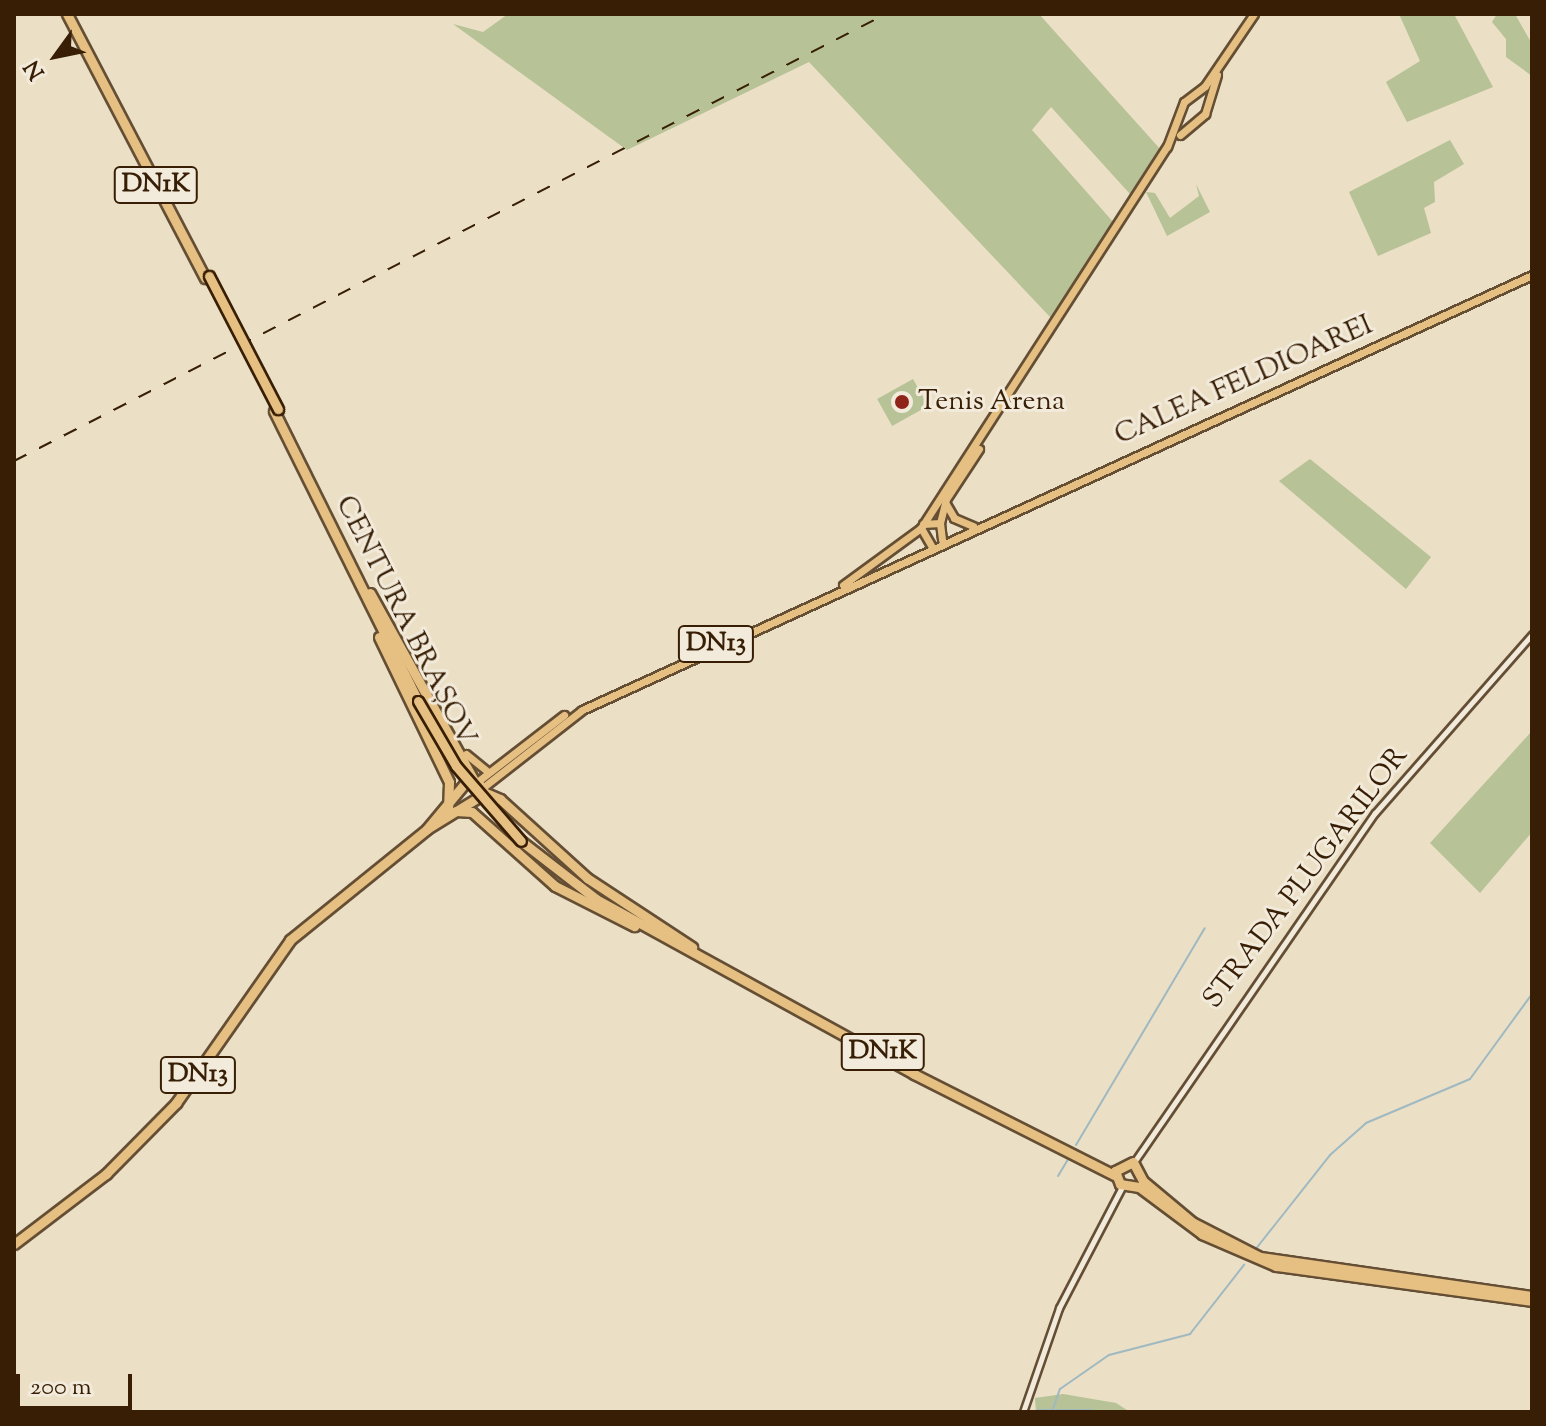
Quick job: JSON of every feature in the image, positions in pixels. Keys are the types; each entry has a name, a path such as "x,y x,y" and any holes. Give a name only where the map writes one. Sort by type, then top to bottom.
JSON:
{"highway":[{"name":"CENTURA BRAȘOV","path":"70,14 276,410 456,766 523,839 596,899 1132,1182 1202,1234 1276,1266 1532,1298"},
{"name":"DN1K","path":"367,594 400,688 445,776"},
{"path":"367,594 466,754 480,819"},
{"path":"445,776 500,799 563,860 693,951"},
{"path":"445,776 452,794 448,812 464,809 480,819 572,897 693,951"},
{"name":"CALEA FELDIOAREI","path":"14,1244 106,1174 176,1103 290,940 473,790"},
{"name":"CENTURA BRAȘOV","path":"693,951 957,1091 1119,1164"},
{"path":"1114,1175 1119,1164 1133,1162 1132,1182"}],"main road":[{"path":"973,526 954,518 945,496 1184,110 1256,14"},
{"path":"1184,110 1195,119 1256,14"},
{"path":"1196,96 1206,103"},
{"name":"DN13","path":"921,527 945,496 1173,145 1195,119"},
{"name":"CALEA FELDIOAREI","path":"492,774 582,710 931,545 1532,275"},
{"name":"DN13","path":"942,540 945,496"},
{"name":"CALEA FELDIOAREI","path":"473,790 565,714 858,577 921,527 973,526"},
{"path":"921,527 931,545"},
{"path":"466,754 475,769 492,774 500,799"}],"street":[{"name":"STRADA PLUGARILOR","path":"1133,1162 1375,813 1532,634"},
{"path":"1023,1412 1059,1308 1132,1182"}],"green space":[{"path":"508,14 1039,14 1161,150 1130,194 1051,107 1032,130 1114,223 1051,318 809,62 627,150 453,24 483,32"},
{"path":"1399,14 1454,14 1493,87 1407,122 1386,82 1420,61"},
{"path":"1497,14 1515,14 1532,44 1532,76 1506,57 1506,39 1492,22"},
{"path":"1450,140 1464,164 1434,182 1435,202 1424,208 1431,233 1378,256 1349,192"},
{"path":"1196,184 1210,212 1167,236 1146,192 1155,193 1170,218 1199,196"},
{"name":"Tenis Arena","path":"913,379 928,406 892,426 877,399"},
{"path":"1310,459 1431,557 1406,589 1279,481"},
{"path":"1532,731 1532,832 1480,893 1430,843"},
{"path":"1063,1394 1116,1403 1130,1412 1036,1412 1035,1398"}],"waterway":[{"path":"1076,1145 1205,928"},
{"path":"1255,1250 1330,1155 1366,1123 1470,1079 1532,994"},
{"path":"1058,1176 1069,1158"},
{"path":"1053,1409 1060,1389 1109,1355 1190,1334 1244,1265"},
{"path":"1038,1412 1091,1412"}],"railway":[{"path":"14,461 886,14"}],"place":[{"name":"Tenis Arena","path":"902,402"}]}
